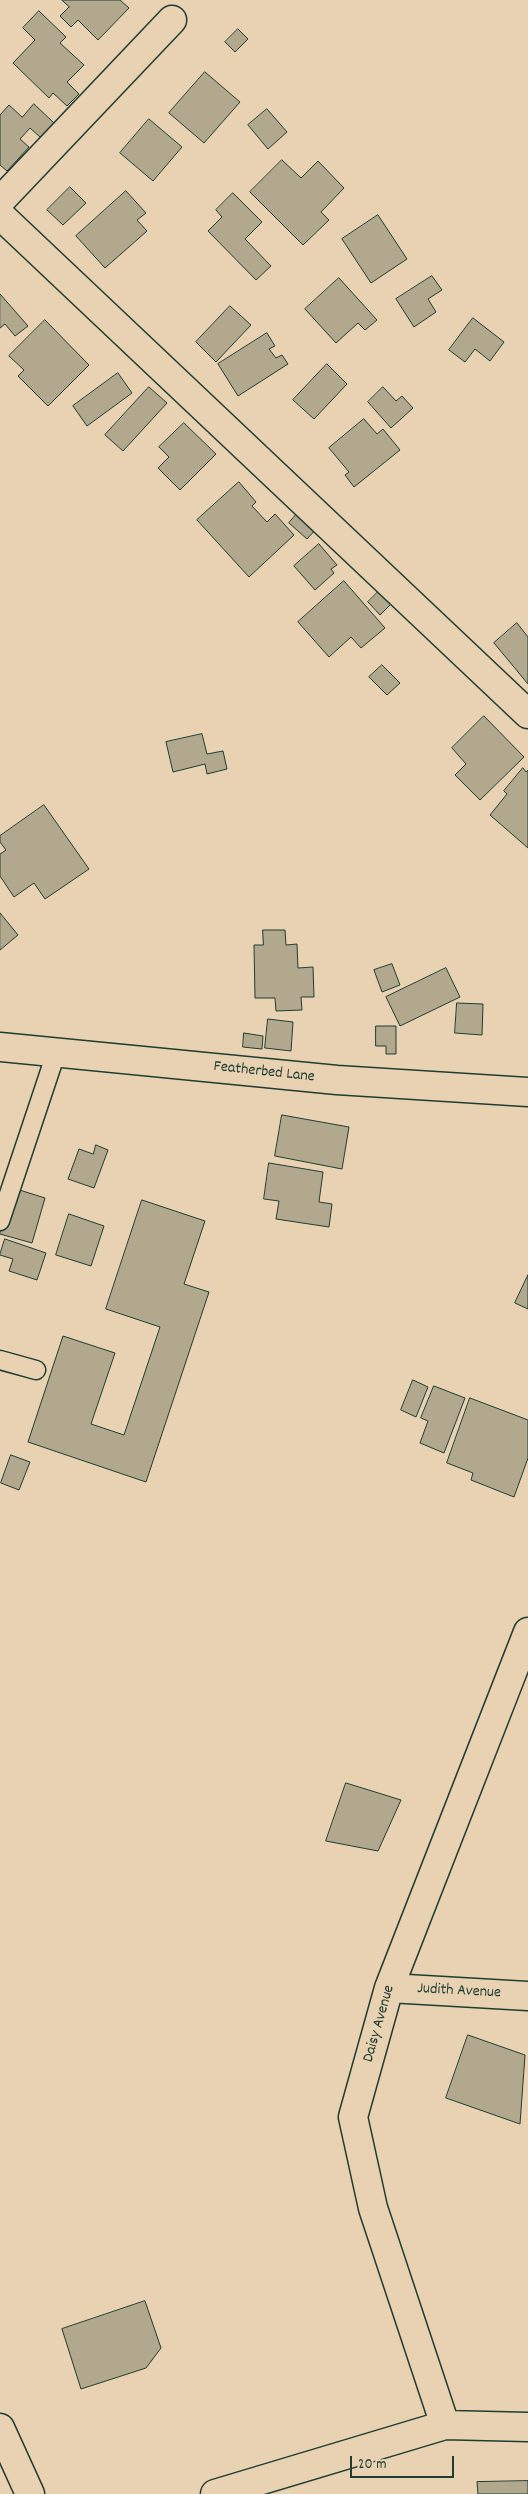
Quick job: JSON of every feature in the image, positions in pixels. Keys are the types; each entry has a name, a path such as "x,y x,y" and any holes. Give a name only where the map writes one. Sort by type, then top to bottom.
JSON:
{"street":[{"path":"0,200 172,20"},
{"path":"0,216 528,714"},
{"name":"Featherbed Lane","path":"0,1047 338,1080 528,1092"},
{"name":"Daisy Avenue","path":"445,2425 373,2208 353,2117 389,1988 528,1632"},
{"name":"Judith Avenue","path":"389,1988 528,1996"},
{"path":"215,2494 445,2425 528,2427"},
{"path":"0,2428 30,2494"}],"lane":[{"path":"0,1220 56,1053"},
{"path":"0,1360 36,1370"}],"building":[{"path":"62,0 120,0 129,8 98,40 78,20 71,27 60,16 69,7"},
{"path":"39,11 66,37 60,43 84,65 67,82 79,94 67,106 53,93 49,98 13,63 35,40 23,28"},
{"path":"238,29 248,39 235,52 225,42"},
{"path":"205,72 240,102 204,143 169,113"},
{"path":"34,104 54,123 40,137 30,128 20,139 29,147 7,171 0,165 0,115 9,105 22,117"},
{"path":"267,109 287,132 268,149 248,125"},
{"path":"149,119 182,147 153,181 120,153"},
{"path":"282,160 301,178 318,161 344,188 321,212 329,220 303,245 250,192"},
{"path":"70,187 86,203 63,225 47,210"},
{"path":"126,191 146,213 137,220 147,231 105,268 76,236"},
{"path":"233,193 262,222 245,239 271,266 256,280 208,231 222,217 216,210"},
{"path":"378,215 407,259 371,283 342,239"},
{"path":"432,276 442,290 428,299 436,312 414,327 396,299"},
{"path":"339,278 377,320 365,330 358,323 336,343 305,309"},
{"path":"0,294 28,326 15,336 5,324 0,328"},
{"path":"230,306 251,325 216,362 196,342"},
{"path":"473,318 504,342 490,361 475,349 465,362 449,350"},
{"path":"45,320 89,365 48,406 18,376 24,370 9,356"},
{"path":"267,333 275,346 269,349 276,358 282,355 288,364 238,396 218,364"},
{"path":"327,364 347,384 314,419 293,400"},
{"path":"118,373 132,393 87,426 73,406"},
{"path":"149,387 167,403 123,451 105,435"},
{"path":"383,387 396,401 402,396 413,408 391,428 368,402"},
{"path":"364,419 377,434 383,429 400,450 354,487 345,475 349,472 329,448"},
{"path":"184,423 216,454 180,490 158,468 169,457 159,447"},
{"path":"239,482 256,502 252,506 267,522 275,514 294,535 249,577 197,520"},
{"path":"300,510 318,527 307,539 289,523"},
{"path":"319,544 337,565 331,569 334,573 315,590 294,566"},
{"path":"344,581 385,628 361,648 351,637 329,657 298,622"},
{"path":"381,589 393,602 380,615 368,602"},
{"path":"517,623 528,637 528,684 494,643"},
{"path":"382,665 400,683 387,695 369,677"},
{"path":"484,716 524,757 480,800 455,775 466,764 452,748"},
{"path":"202,734 207,754 223,751 227,769 207,774 205,764 173,772 166,742"},
{"path":"523,768 526,772 528,770 528,848 490,815 507,794 504,791"},
{"path":"44,805 89,869 45,899 34,883 14,897 0,876 0,854 6,850 0,842 0,836"},
{"path":"0,913 18,935 0,950"},
{"path":"263,930 285,930 286,945 297,944 298,968 313,967 314,997 301,997 302,1010 276,1011 275,998 255,998 254,945 263,945"},
{"path":"392,964 400,985 382,992 374,970"},
{"path":"446,968 460,997 400,1026 386,997"},
{"path":"457,1003 483,1004 482,1035 455,1033"},
{"path":"268,1019 293,1022 291,1051 265,1048"},
{"path":"376,1026 396,1026 396,1054 386,1054 386,1046 376,1046"},
{"path":"244,1033 263,1036 262,1049 243,1047"},
{"path":"282,1115 349,1127 342,1169 275,1156"},
{"path":"96,1145 108,1150 94,1188 68,1179 79,1149 93,1154"},
{"path":"269,1163 323,1172 319,1202 332,1204 329,1227 276,1219 279,1201 264,1199"},
{"path":"13,1188 45,1198 32,1243 0,1234"},
{"path":"142,1200 205,1221 184,1284 209,1292 146,1482 28,1442 63,1336 115,1353 91,1424 124,1435 160,1327 106,1309"},
{"path":"69,1214 104,1226 91,1266 56,1255"},
{"path":"5,1239 46,1253 37,1280 9,1271 13,1259 0,1255"},
{"path":"528,1275 528,1309 515,1303"},
{"path":"413,1380 428,1387 416,1417 401,1410"},
{"path":"434,1386 465,1398 444,1453 420,1443 428,1421 421,1418"},
{"path":"470,1398 528,1420 528,1458 514,1497 471,1480 473,1473 447,1463"},
{"path":"11,1455 30,1462 19,1490 1,1483"},
{"path":"346,1783 401,1800 378,1851 326,1841"},
{"path":"468,2035 525,2055 520,2124 446,2098"},
{"path":"145,2301 161,2348 146,2368 81,2389 62,2329"},
{"path":"528,2481 528,2494 478,2494 477,2482"}]}
